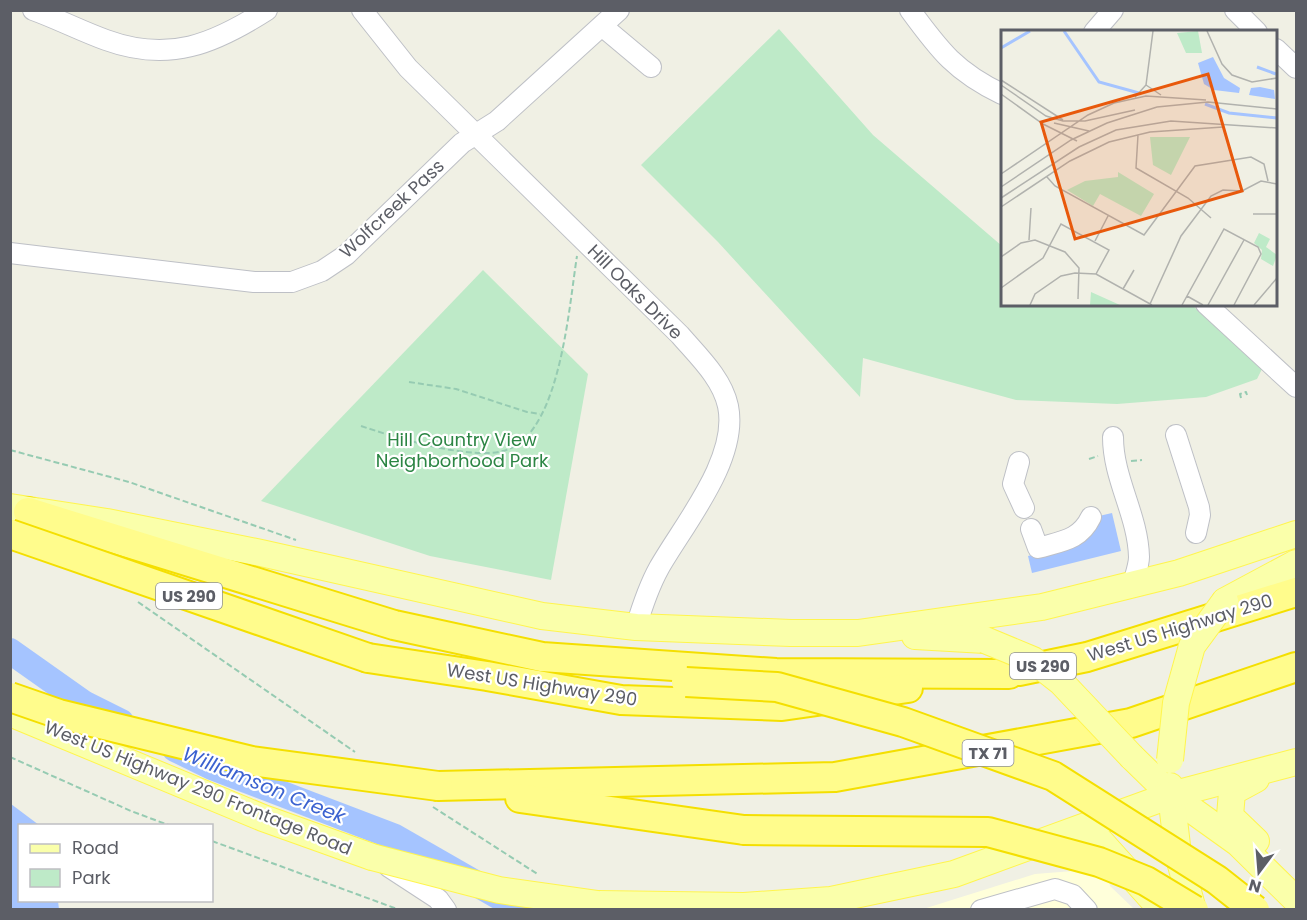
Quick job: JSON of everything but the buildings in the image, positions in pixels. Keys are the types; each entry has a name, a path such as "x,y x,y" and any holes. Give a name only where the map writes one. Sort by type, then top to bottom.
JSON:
{"highway":[{"path":"19,509 394,625 542,657 776,673 1009,674"},
{"name":"West US Highway 290","path":"10,534 368,658 621,700 782,706 1009,674 1087,657 1296,592"},
{"path":"435,796 835,777 1131,723 1296,668"},
{"name":"TX 71","path":"487,676 777,687 903,722 1053,776 1217,880 1255,909"},
{"path":"10,697 59,714 252,761 435,796 744,830 988,832 1099,862 1146,881 1193,909"}],"main road":[{"path":"19,509 107,522 250,550 542,616 636,627 858,633 985,640 1033,660 1061,682 1171,795 1238,843 1296,900"},
{"path":"858,633 1042,607 1179,573 1295,535"},
{"path":"1193,909 1178,854 1171,795 1170,760 1176,703 1192,646 1225,601 1296,563"},
{"name":"West US Highway 290 Frontage Road","path":"10,713 263,818 372,857 499,890 598,904 744,906 831,900 954,874 1171,795 1269,771 1296,762"},
{"path":"1132,757 1142,792 1132,810"},
{"path":"1170,760 1181,777 1212,786"},
{"path":"1269,771 1232,792 1230,816 1255,840 1296,900"},
{"path":"954,874 1073,842 1101,842 1162,909"}],"street":[{"path":"33,10 117,43 138,49 169,51 198,45 234,32 267,10"},
{"name":"Hill Oaks Drive","path":"363,10 408,68 477,133 680,335 714,375 728,405 727,436 715,472 707,490 658,570 636,627"},
{"name":"Wolfcreek Pass","path":"10,253 254,282 292,282 322,271 346,255 462,143 497,121 619,10"},
{"path":"910,10 940,51 964,74 1001,93"},
{"path":"1096,30 1113,10"},
{"path":"1235,10 1255,30"},
{"path":"602,26 651,67"},
{"path":"1277,51 1296,68"},
{"path":"1208,306 1296,387"},
{"path":"1176,435 1200,515 1196,533"},
{"path":"1113,437 1115,465 1135,528 1139,558 1133,584"},
{"path":"1019,462 1013,484 1024,508"},
{"path":"1031,529 1038,548 1064,541 1084,531 1091,517"},
{"path":"372,857 429,892 446,909"},
{"path":"981,909 1055,889 1073,895 1087,909"}],"path":[{"path":"361,426 413,443 455,450 507,450 521,442 552,392 564,347 573,278"},
{"path":"409,382 456,389 540,414"},
{"path":"1241,398 1240,394 1246,392 1247,395"},
{"path":"1089,459 1102,455"},
{"path":"138,602 363,758"},
{"path":"10,757 130,811 168,824"},
{"path":"435,796 542,877"},
{"path":"213,840 400,909"}],"shaded area":[{"path":"1101,842 1110,886 1134,909 920,910 1035,874 1073,871"}],"green space":[{"path":"779,29 873,135 1001,245 1001,306 1193,306 1262,369 1257,379 1206,397 1117,404 1016,400 863,358 860,397 718,242 641,165"},
{"name":"Hill Country View Neighborhood Park","path":"483,270 588,374 551,580 430,556 261,501"}],"water":[{"path":"1112,513 1121,551 1032,573 1028,556 1077,542 1099,516"},
{"path":"11,804 38,824 18,824 18,902 58,902 59,909 11,909"}],"waterway":[{"name":"Williamson Creek","path":"10,651 85,704 121,722"},
{"name":"Williamson Creek","path":"175,749 212,767 395,837 522,910"}]}
